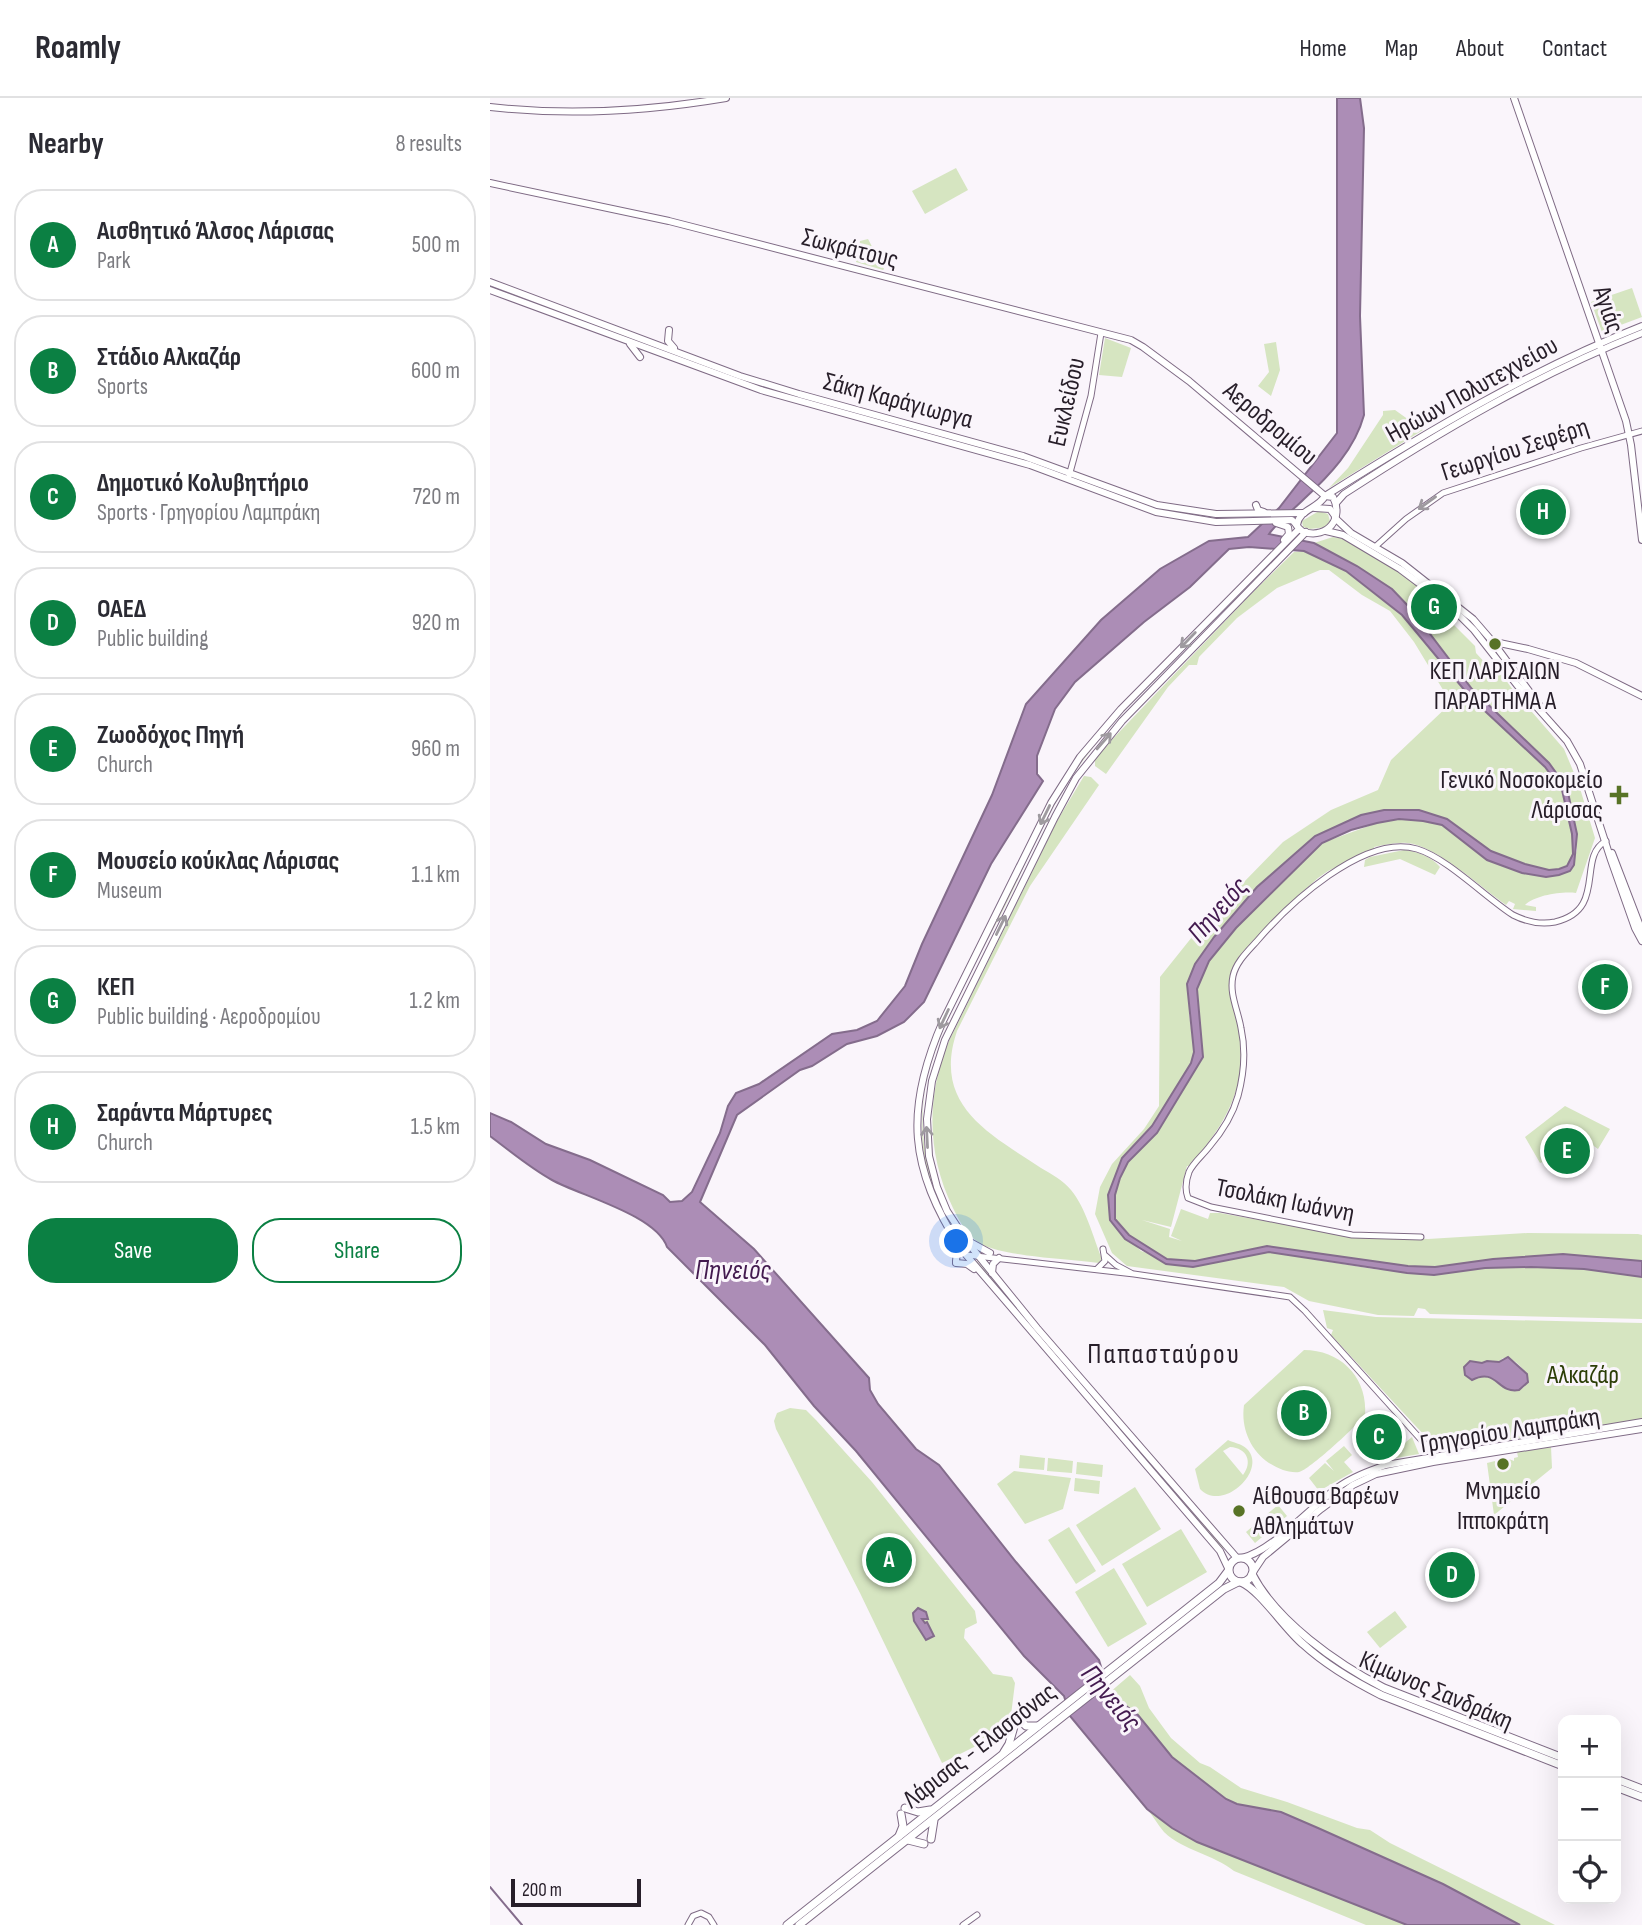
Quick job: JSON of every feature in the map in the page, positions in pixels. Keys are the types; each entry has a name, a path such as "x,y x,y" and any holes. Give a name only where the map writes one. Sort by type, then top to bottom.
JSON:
{"highway":[{"path":"1239,1558 1250,1562 1252,1573 1248,1580 1239,1582 1231,1578 1228,1570 1239,1558"},
{"name":"Λάρισας - Ελασσόνας","path":"1226,1582 1228,1570"},
{"name":"Κίμωνος Σανδράκη","path":"1252,1573 1276,1606 1306,1637 1358,1675 1384,1688 1558,1756"},
{"name":"Λάρισας - Ελασσόνας","path":"787,1925 900,1841 935,1819 1226,1582 1239,1582"},
{"name":"Κίμωνος Σανδράκη","path":"1239,1582 1255,1592 1301,1643 1355,1682 1381,1695 1558,1764"},
{"name":"Λάρισας - Ελασσόνας","path":"799,1925 900,1841 934,1809 1042,1724 1060,1715"},
{"path":"1001,1757 1017,1722 1026,1726 1042,1724"},
{"path":"1621,1781 1642,1789"},
{"path":"1621,1789 1642,1797"},
{"path":"915,1830 946,1805 958,1791"},
{"path":"934,1809 903,1811 900,1841 928,1842 935,1819"}],"main road":[{"path":"490,107 591,111 726,98"},
{"name":"Αγιάς","path":"1514,98 1630,434 1642,540"},
{"name":"Σωκράτους","path":"490,183 669,221 1101,332 1137,343 1189,381"},
{"name":"Σάκη Καράγιωργα","path":"490,282 777,388 1023,456 1127,503 1171,516 1216,522 1252,522 1264,515 1324,531"},
{"name":"Σάκη Καράγιωργα","path":"490,290 761,390 1069,475 1173,508 1216,514 1302,513"},
{"name":"Ηρώων Πολυτεχνείου","path":"1302,513 1322,503 1325,496 1457,415 1642,326"},
{"path":"669,330 669,345 681,354"},
{"name":"Ηρώων Πολυτεχνείου","path":"1336,503 1344,494 1473,413 1600,346 1642,333"},
{"path":"626,340 640,357"},
{"name":"Αεροδρομίου","path":"1189,381 1325,496 1332,496 1336,503"},
{"path":"1324,531 1332,527 1336,503"},
{"path":"1256,505 1264,515 1286,525 1293,537"},
{"path":"1313,508 1330,509 1351,533 1402,563 1451,599 1492,641 1576,756 1641,929 1641,939"},
{"path":"984,1277 940,1193 928,1144 929,1099 945,1040 1048,829 1079,773 1122,721 1247,593 1293,537 1302,513"},
{"path":"1324,531 1343,535 1401,569 1461,616 1548,719"},
{"path":"1228,1570 1220,1551 984,1277 969,1265 956,1262 957,1252 949,1230 927,1184 918,1140 920,1087 927,1059 938,1033 1051,803 1073,766 1121,709 1235,591 1293,537"},
{"path":"1482,640 1576,663 1642,696"},
{"path":"1606,841 1609,856 1641,939"},
{"path":"1599,848 1609,856"},
{"path":"949,1230 992,1273 1239,1558"},
{"path":"961,1233 976,1247 990,1254"},
{"path":"992,1273 992,1266 999,1258"},
{"name":"Γρηγορίου Λαμπράκη","path":"1452,1456 1642,1422"},
{"name":"Γρηγορίου Λαμπράκη","path":"1239,1558 1258,1551 1335,1489 1351,1479 1386,1465 1642,1429"},
{"name":"Γρηγορίου Λαμπράκη","path":"1252,1573 1263,1557 1353,1485 1384,1472 1434,1457"}],"street":[{"name":"Ευκλείδου","path":"1069,475 1093,386 1101,332"},
{"name":"Γεωργίου Σεφέρη","path":"1376,547 1406,519 1443,493 1486,477 1642,431"},
{"path":"1599,848 1606,841"},
{"name":"Τσολάκη Ιωάννη","path":"1421,1237 1352,1236 1190,1200 1186,1192 1190,1170 1225,1124 1237,1101 1240,1088 1244,1041 1232,984 1235,968 1272,924 1310,888 1331,872 1381,850 1404,847 1422,851 1513,915 1533,923 1548,923 1570,917 1584,905 1592,864 1599,848"},
{"path":"1094,1270 1104,1264 1103,1249"},
{"path":"971,1254 990,1254 1283,1295 1300,1305 1434,1457"},
{"path":"971,1254 1007,1258"},
{"path":"1107,1256 1116,1265 1134,1274"},
{"path":"688,1925 691,1918 701,1913 709,1917 714,1925"},
{"path":"963,1925 977,1915"}],"green space":[{"path":"956,168 968,190 925,214 912,191"},
{"path":"868,239 883,270 856,262 860,241"},
{"path":"1632,288 1642,317 1602,332 1591,302"},
{"path":"1105,338 1131,348 1122,377 1099,375"},
{"path":"1276,342 1280,370 1271,396 1258,386 1269,372 1264,344"},
{"path":"1395,410 1423,430 1329,488 1348,468 1383,411"},
{"path":"1319,511 1328,514 1330,521 1327,527 1303,527 1302,521"},
{"path":"1333,537 1345,539 1397,570 1429,595 1425,599 1429,607 1439,615 1442,613 1475,646 1476,653 1488,666 1493,662 1513,690 1564,749 1579,785 1595,838 1576,893 1549,894 1525,905 1536,907 1536,911 1513,909 1515,904 1509,901 1506,905 1444,859 1431,851 1407,843 1374,847 1374,850 1318,878 1257,938 1238,965 1230,983 1242,1047 1238,1084 1232,1102 1214,1134 1190,1166 1187,1166 1171,1227 1142,1220 1170,1229 1169,1237 1182,1241 1171,1236 1181,1209 1208,1219 1210,1213 1220,1213 1344,1235 1428,1239 1528,1233 1638,1234 1642,1235 1642,1261 1563,1254 1435,1267 1408,1266 1268,1246 1195,1261 1167,1259 1129,1235 1115,1220 1115,1195 1128,1162 1157,1133 1203,1057 1197,989 1209,961 1236,928 1322,843 1377,823 1399,819 1442,825 1487,860 1522,873 1570,871 1577,850 1567,788 1549,763 1472,689 1411,609 1392,589 1314,543"},
{"path":"1304,551 1346,571 1402,615 1471,698 1545,767 1562,790 1572,834 1573,854 1567,866 1559,869 1549,870 1525,864 1491,851 1447,819 1419,810 1315,836 1257,887 1214,937 1195,964 1189,1013 1194,1052 1191,1063 1152,1126 1122,1158 1108,1195 1110,1220 1141,1251 1193,1267 1269,1252 1380,1270 1531,1267 1584,1269 1642,1277 1642,1319 1430,1314 1425,1309 1418,1308 1414,1316 1378,1315 1309,1301 1284,1287 1127,1266 1112,1253 1095,1214 1100,1187 1112,1164 1144,1129 1159,1106 1160,977 1200,927 1283,842 1331,810 1378,790 1391,760 1451,703 1414,642 1390,611 1362,595 1329,570 1320,570 1277,588 1237,618 1199,657 1197,665 1189,665 1168,687 1106,774 1095,766 1095,759 1104,748 1251,594 1294,552"},
{"path":"1154,679 1121,714 1062,791 971,971 1051,809 1079,761 1105,729"},
{"path":"1084,776 1091,777 1099,785 1030,886 957,1031 951,1057 952,1079 959,1098 970,1114 1002,1142 1061,1180 1076,1197 1102,1259 1099,1263 1008,1252 983,1245 973,1238 965,1230 944,1188 932,1126 936,1085 948,1043 1057,821"},
{"path":"1404,850 1433,860 1440,867 1435,875 1400,859 1364,867 1365,860 1370,857"},
{"path":"953,1007 937,1047 930,1070 942,1030"},
{"path":"924,1104 926,1155 944,1210 942,1211 932,1188 922,1143"},
{"path":"1565,1106 1610,1129 1598,1149 1591,1144 1581,1154 1585,1159 1565,1173 1551,1159 1540,1163 1525,1137","holes":["1563,1134 1570,1135 1578,1156 1561,1161 1556,1139"]},
{"path":"975,1261 1224,1547 1222,1549"},
{"name":"Αλκαζάρ","path":"1323,1310 1376,1317 1642,1323 1642,1419 1439,1451 1331,1335 1333,1330 1327,1328","holes":["1503,1358 1512,1360 1524,1372 1529,1380 1523,1388 1512,1391 1492,1376 1478,1377 1480,1363 1499,1362"]},
{"path":"1304,1350 1330,1355 1350,1369 1362,1389 1365,1415 1322,1456 1304,1470 1295,1472 1273,1465 1257,1452 1247,1435 1243,1415 1244,1405"},
{"path":"790,1408 806,1410 816,1420 872,1482 975,1611 977,1623 965,1629 964,1638 993,1674 1012,1677 1015,1683 1011,1715 988,1740 942,1763 860,1593 776,1429 774,1421 777,1413"},
{"path":"1412,1437 1419,1454 1384,1460"},
{"path":"1228,1440 1245,1447 1252,1458 1252,1467 1240,1486 1220,1496 1209,1495 1200,1489 1195,1469","holes":["1230,1447 1247,1456 1248,1465 1243,1475 1223,1451"]},
{"path":"1344,1446 1352,1455 1344,1462 1353,1472 1319,1491 1309,1478 1325,1463 1334,1471 1326,1461"},
{"path":"1551,1447 1552,1468 1494,1515 1487,1463 1495,1461 1497,1470 1510,1468 1509,1459 1514,1461 1514,1458 1518,1457 1517,1452"},
{"path":"1020,1455 1045,1458 1044,1470 1019,1468"},
{"path":"1048,1458 1073,1461 1072,1473 1047,1471"},
{"path":"1077,1462 1103,1465 1102,1477 1076,1474"},
{"path":"1014,1471 1071,1478 1063,1509 1025,1524 997,1484"},
{"path":"1075,1478 1100,1481 1099,1494 1074,1491"},
{"path":"1135,1487 1161,1529 1102,1566 1076,1525"},
{"path":"1278,1505 1287,1516 1255,1543 1246,1532"},
{"path":"1069,1527 1096,1571 1076,1584 1048,1540"},
{"path":"1181,1529 1207,1572 1147,1607 1122,1564"},
{"path":"1114,1568 1147,1624 1108,1647 1075,1592"},
{"path":"1395,1611 1407,1627 1380,1648 1367,1632"},
{"path":"1130,1675 1140,1686 1149,1708 1171,1738 1200,1763 1241,1788 1357,1828 1370,1830 1390,1843 1555,1925 1520,1925 1404,1866 1281,1812 1237,1804 1226,1799 1172,1757 1138,1715 1109,1693"},
{"path":"1147,1809 1197,1842 1407,1925 1366,1925 1234,1871 1172,1838 1164,1832"}],"water":[{"name":"Πηνειός","path":"1337,98 1360,98 1364,128 1360,316 1364,415 1354,439 1340,461 1269,534 1314,543 1392,589 1411,609 1472,689 1549,763 1567,788 1577,834 1574,865 1570,871 1546,877 1522,873 1487,860 1442,825 1423,821 1399,819 1377,823 1351,830 1322,843 1236,928 1209,961 1197,989 1203,1057 1157,1133 1128,1162 1115,1195 1115,1219 1129,1235 1167,1259 1195,1261 1267,1246 1408,1266 1435,1267 1563,1254 1642,1261 1642,1277 1584,1269 1531,1267 1485,1268 1434,1275 1269,1252 1193,1267 1166,1264 1125,1239 1110,1220 1108,1195 1122,1158 1152,1126 1191,1063 1194,1052 1187,984 1195,964 1214,937 1257,887 1315,836 1361,815 1384,810 1419,810 1447,819 1491,851 1525,864 1549,870 1559,869 1567,866 1573,854 1572,834 1562,790 1545,767 1471,698 1402,615 1346,571 1304,551 1249,547 1229,549 1190,587 1144,622 1075,682 1055,709 1037,756 1037,774 1043,781 991,864 924,1002 904,1022 877,1036 847,1044 812,1066 800,1070 737,1115 700,1202 754,1249 869,1378 870,1390 878,1404 916,1449 939,1465 1099,1660 1109,1693 1138,1715 1172,1757 1226,1799 1237,1804 1281,1812 1443,1884 1520,1925 1407,1925 1197,1842 1147,1809 1070,1716 1064,1696 1024,1656 856,1451 814,1406 765,1345 667,1247 660,1236 633,1216 544,1175 490,1136 490,1113 511,1122 546,1144 590,1160 663,1195 670,1202 682,1201 692,1192 736,1093 759,1084 832,1034 857,1030 877,1021 905,986 992,795 1026,704 1101,620 1160,569 1209,541 1248,537 1279,508 1337,433"},
{"path":"1508,1357 1527,1374 1528,1382 1519,1390 1506,1388 1487,1377 1472,1380 1465,1375 1464,1367 1470,1361 1499,1362"},
{"path":"918,1608 926,1612 928,1619 922,1619 927,1622 934,1636 926,1640 914,1621 913,1613"}],"waterway":[{"path":"490,1887 522,1925"}],"place":[{"name":"Σαράντα Μάρτυρες","path":"1543,512"},
{"name":"ΚΕΠ","path":"1434,607"},
{"name":"ΚΕΠ ΛΑΡΙΣΑΙΩΝ ΠΑΡΑΡΤΗΜΑ A","path":"1495,644"},
{"name":"Γενικό Νοσοκομείο Λάρισας","path":"1619,795"},
{"name":"Μουσείο κούκλας Λάρισας","path":"1605,987"},
{"name":"Ζωοδόχος Πηγή","path":"1567,1151"},
{"name":"Στάδιο Αλκαζάρ","path":"1304,1413"},
{"name":"Δημοτικό Κολυβητήριο","path":"1379,1437"},
{"name":"Μνημείο Ιπποκράτη","path":"1503,1464"},
{"name":"Αίθουσα Βαρέων Αθλημάτων","path":"1239,1511"},
{"name":"Αισθητικό Άλσος Λάρισας","path":"889,1560"},
{"name":"ΟΑΕΔ","path":"1452,1575"}],"district":[{"name":"Παπασταύρου","path":"1164,1354"}]}
